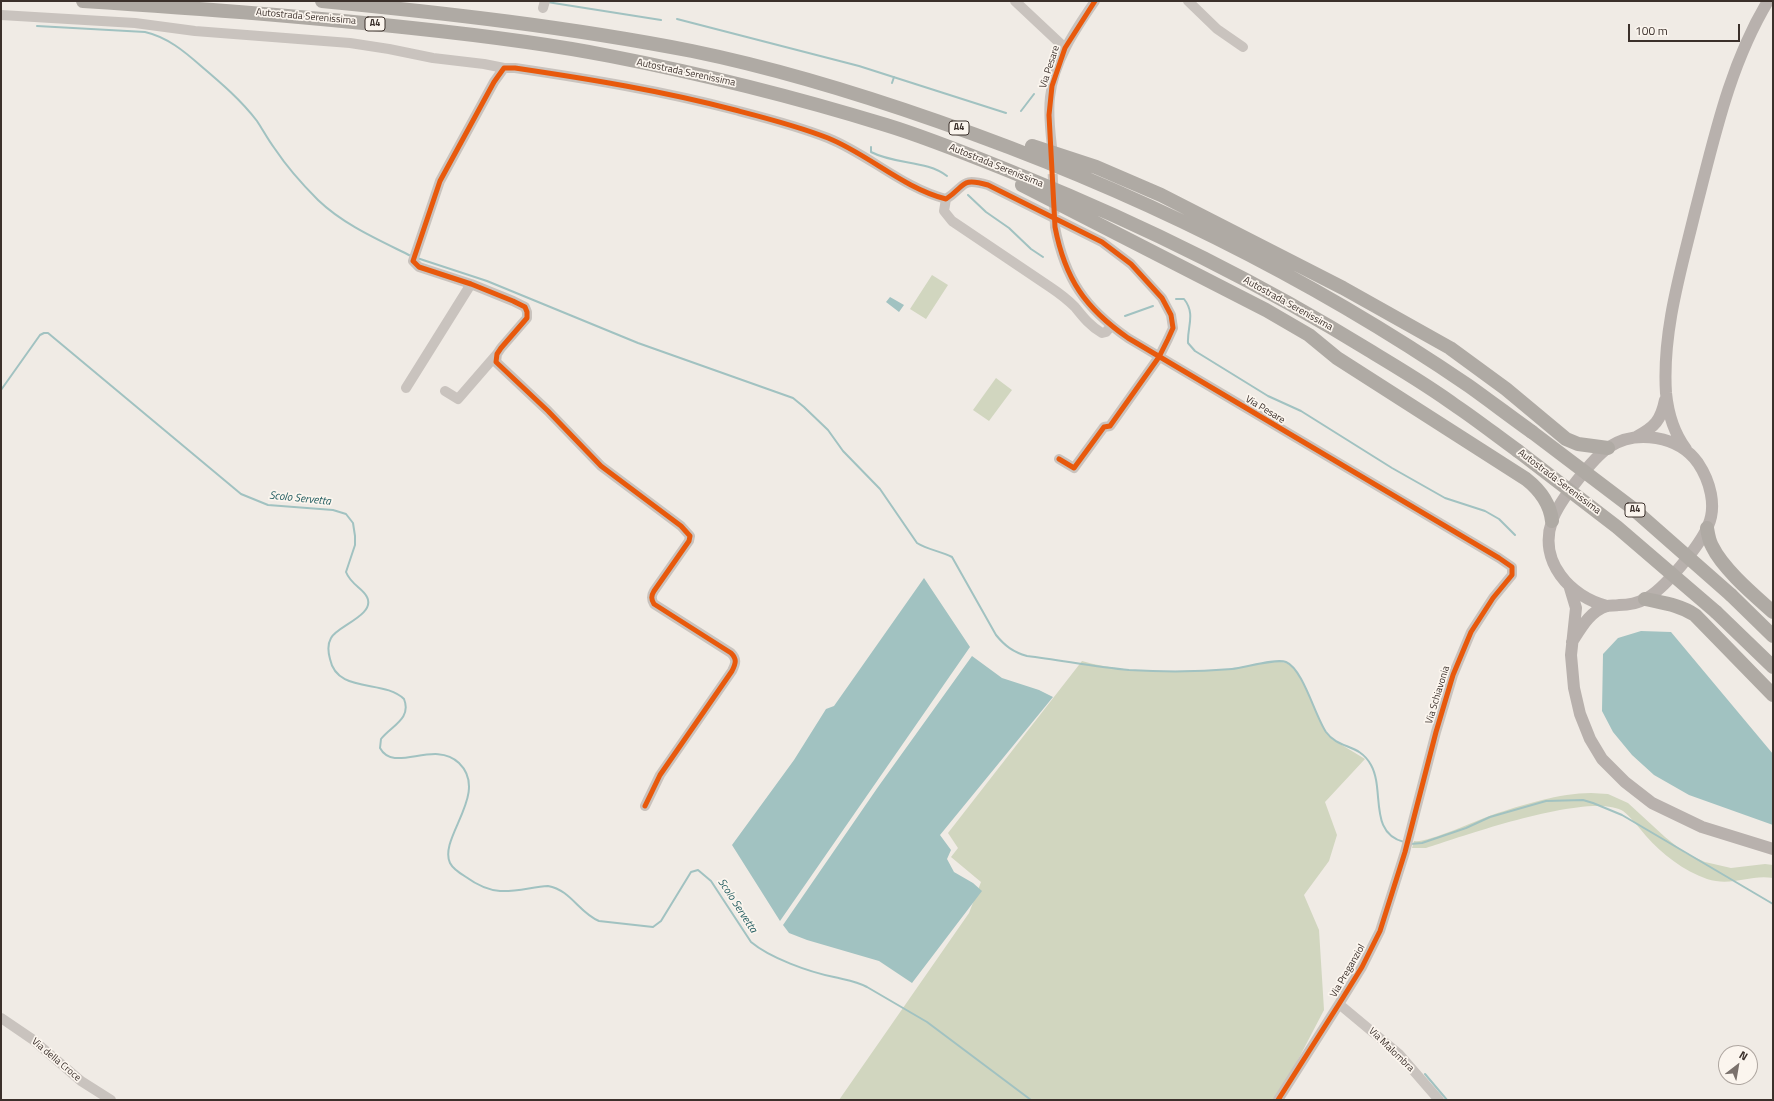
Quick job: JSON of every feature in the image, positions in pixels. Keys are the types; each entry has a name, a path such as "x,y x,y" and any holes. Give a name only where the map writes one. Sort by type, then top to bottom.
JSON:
{"highway":[{"name":"Autostrada Serenissima","path":"83,1 237,11 360,22 529,42 609,56 737,84 871,121 927,139 1075,198 1162,237 1322,321 1454,404 1518,451 1617,527 1716,612 1773,667"},
{"name":"Autostrada Serenissima","path":"322,1 453,14 546,26 693,52 826,85 904,109 997,141 1087,178 1174,217 1267,264 1335,302 1468,386 1532,432 1631,507 1731,595 1773,636"},
{"path":"904,109 936,113 966,123 1096,167 1160,195 1343,288 1450,348 1506,389 1566,438 1578,444 1608,448"},
{"path":"927,139 944,152 1035,191 1259,306 1309,335 1344,362 1526,479 1541,492 1551,513 1552,521"},
{"path":"1707,528 1711,545 1717,556 1750,592 1773,612"},
{"path":"1645,599 1686,609 1695,615 1773,696"}],"main road":[{"path":"1666,393 1674,428 1679,440 1696,460 1708,481 1712,504 1711,516 1707,528 1694,549 1666,582 1645,599 1632,604 1607,606 1588,600 1569,586 1556,568 1551,556 1549,541 1552,521 1571,490 1595,460 1608,448 1649,430 1658,422 1666,393 1667,352 1672,307 1723,102 1745,46 1768,1"},
{"path":"1635,437 1665,440 1687,451"},
{"path":"1569,586 1576,608 1571,655 1574,688 1580,714 1590,739 1598,752 1620,778 1652,803 1702,827 1773,849"},
{"path":"1572,642 1585,621 1593,614 1607,606"}],"street":[{"path":"1015,1 1066,48"},
{"name":"Via Pesare","path":"1052,146 1049,115 1052,84 1066,48 1095,1"},
{"path":"1188,1 1217,29 1243,46"},
{"path":"1,15 135,23 195,31 350,43 390,49 433,58 504,68 515,68 669,94 782,122 828,138 845,146 910,184 946,199"},
{"path":"445,392 458,399 527,318 525,307 514,301 414,264 415,255 433,200 444,175 494,82 504,68"},
{"path":"1059,459 1074,468 1104,427 1110,426 1159,357 1172,328 1171,315 1162,298 1131,264 1097,239 975,182 962,184 946,199 944,211 952,221 1055,290 1098,331 1102,333 1106,332 1111,326"},
{"name":"Via Pesare","path":"1055,227 1058,244 1076,288 1088,304 1111,326 1159,357 1512,567"},
{"path":"406,388 471,284"},
{"path":"497,354 496,362 502,369 548,411 601,466 687,531 690,536 689,541 654,591 651,600 654,604 722,646 735,657 736,663 732,671 660,775 645,806"},
{"name":"Via Schiavonia","path":"1409,837 1436,732 1453,675 1471,632 1493,598 1512,575 1512,567"},
{"name":"Via Preganziol","path":"1278,1100 1362,966 1380,931 1409,837"},
{"name":"Via Malombra","path":"1339,1004 1399,1054 1439,1100"},
{"name":"Via della Croce","path":"1,1018 32,1039 81,1081 111,1100"}],"green space":[{"path":"932,275 948,285 926,319 910,309"},
{"path":"996,378 1012,390 989,421 973,410"},
{"path":"1082,661 1096,665 1156,671 1223,670 1272,662 1285,663 1290,665 1301,678 1326,732 1332,739 1365,759 1325,802 1337,835 1329,861 1304,895 1319,930 1324,1010 1277,1100 839,1100 969,913 981,882 951,857 958,848 948,833"},
{"path":"1591,793 1608,794 1628,803 1685,853 1705,862 1731,868 1765,864 1773,865 1773,878 1765,877 1725,882 1698,876 1682,867 1652,843 1632,819 1623,811 1607,806 1584,807 1556,811 1496,826 1426,848 1412,848 1414,841 1430,839 1516,807 1554,797"}],"water":[{"path":"890,297 904,305 899,312 886,302"},
{"path":"924,578 970,647 780,921 732,845 794,760 826,709 834,706"},
{"path":"1641,631 1671,632 1773,754 1773,825 1689,795 1654,775 1632,755 1613,732 1602,711 1603,654 1618,638"},
{"path":"972,656 1002,678 1039,690 1053,697 940,835 951,850 947,859 954,872 973,883 982,891 912,983 879,961 807,940 789,933 783,925 878,787"}],"waterway":[{"path":"547,2 661,20"},
{"path":"677,19 859,66 1006,113"},
{"path":"37,26 145,32 161,37 175,45 216,79 244,106 257,121 270,142 301,182 328,209 374,238 411,256"},
{"path":"892,83 894,77"},
{"path":"1021,111 1034,94"},
{"path":"871,147 871,152 881,156 930,167 947,176"},
{"path":"968,195 986,212 1009,228 1031,249 1043,257"},
{"path":"417,258 487,281 638,343 793,398 828,430 843,451 880,489 917,543 952,557 996,635 1006,645 1018,653 1027,656 1104,667 1155,671 1219,670 1275,661 1286,662 1292,666 1298,674 1326,732 1337,742 1361,753 1371,765 1375,775 1381,820 1386,830 1393,837 1404,842"},
{"path":"1176,299 1184,299 1190,310 1188,343 1195,351 1268,396 1301,411 1392,468 1445,498 1485,511 1499,519 1515,535"},
{"path":"1125,316 1153,306"},
{"name":"Scolo Servetta","path":"1,390 40,335 48,333 241,494 268,505 333,510 346,514 353,523 355,536 355,545 346,572 351,580 363,591 367,597 368,603 366,609 361,615 340,629 331,638 328,648 330,659 334,670 351,682 385,689 404,699 406,706 403,717 381,739 380,748 386,755 395,758 405,758 438,754 449,757 459,763 467,775 469,788 467,801 451,841 448,853 450,863 460,873 478,885 500,891 512,891 548,886 556,888 563,892 586,913 599,921 653,927 661,921 691,872 698,870 711,881 751,942 759,948 768,954 802,968 855,982 867,987 927,1022 1031,1100"},
{"path":"1410,844 1422,843 1466,828 1490,817 1546,801 1583,800 1622,815 1773,904"},
{"path":"1425,1074 1447,1100"}],"tunnel":[{"path":"1052,159 1055,226"}],"cycle path":[{"path":"1095,1 1065,48 1052,86 1049,115 1055,227 1065,262 1079,291 1100,315 1128,338 1512,567 1512,575 1493,598 1471,632 1453,675 1436,732 1405,852 1380,931 1362,967 1278,1100"},
{"path":"645,806 660,775 732,671 735,663 735,659 731,653 654,604 652,601 654,591 689,541 690,536 681,526 601,466 548,411 496,362 497,354 501,348 527,318 525,307 471,284 419,267 413,261 440,181 494,82 504,68 543,72 653,91 782,122 828,138 843,145 900,179 930,194 946,199 968,182 988,185 1102,242 1131,264 1162,298 1171,315 1173,328 1159,357 1110,426 1104,427 1074,468 1059,459"}]}
